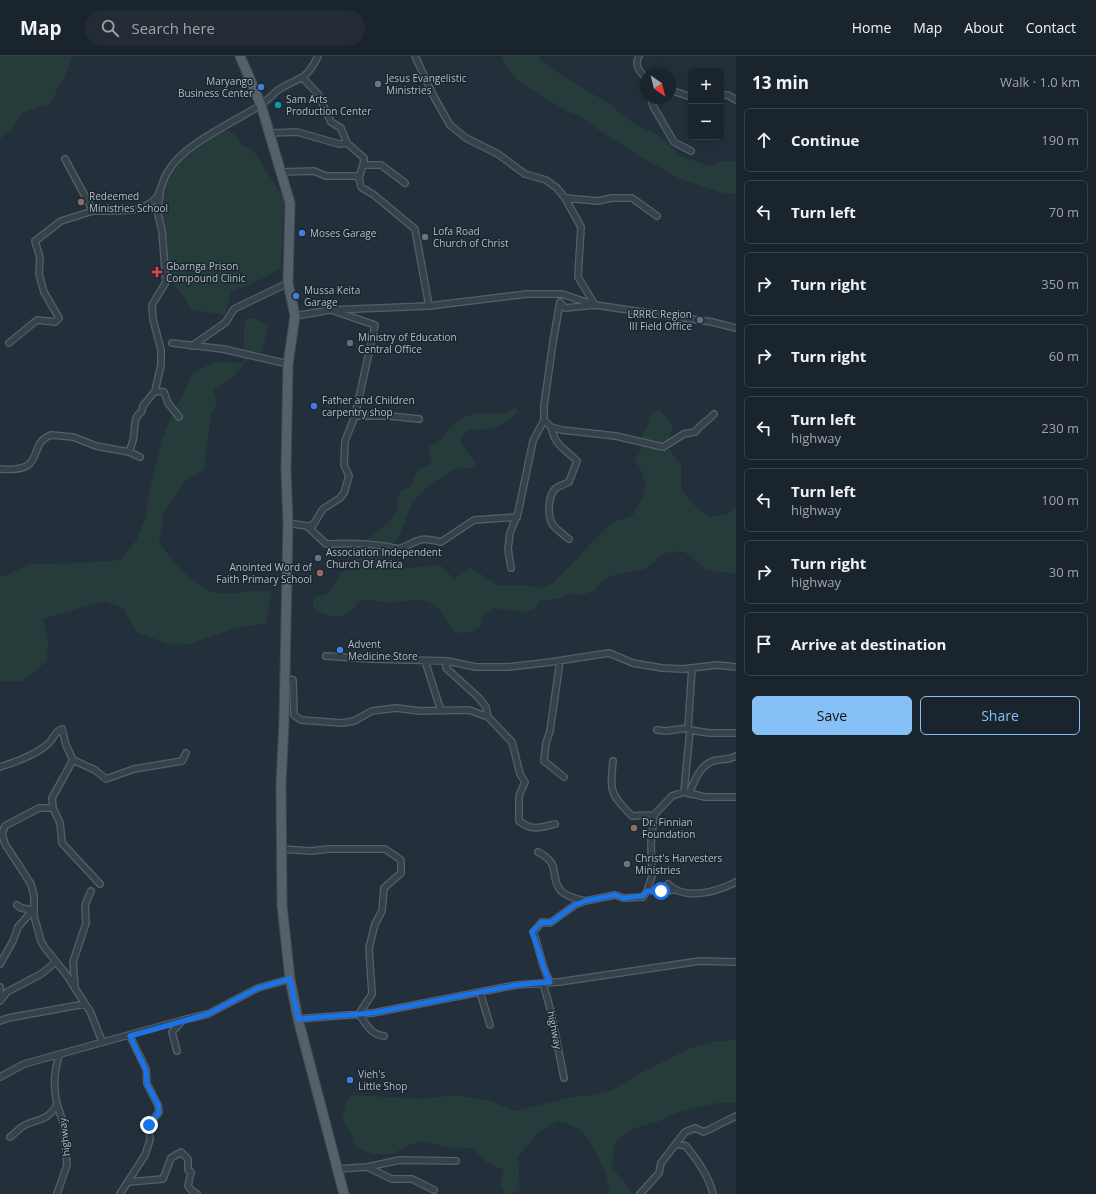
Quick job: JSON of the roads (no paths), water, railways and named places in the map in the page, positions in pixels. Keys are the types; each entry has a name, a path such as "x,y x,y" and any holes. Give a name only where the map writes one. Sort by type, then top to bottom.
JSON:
{"main road":[{"path":"240,56 261,105 290,203 288,283 295,316 288,364 286,469 288,522 281,784 282,905 290,979 298,1019 344,1194"}],"street":[{"path":"129,452 137,414 142,411 143,406 155,391 161,365 161,350 153,319 152,305 166,282 162,231 157,210 162,180 182,155 199,141 261,105 279,90 303,78 314,64 318,56"},
{"path":"415,56 433,95 450,125 466,138 498,154 525,174 546,180 557,188 565,198 581,227 578,277 595,304"},
{"path":"639,56 636,60 637,68 640,71"},
{"path":"303,78 318,94 331,122 341,128 347,143 362,155 364,165 360,170 359,178 361,187 374,194 415,229 430,306"},
{"path":"676,92 688,96"},
{"path":"724,95 728,95 736,100"},
{"path":"652,104 674,142 690,150"},
{"path":"270,133 297,132 338,144 347,143"},
{"path":"65,159 93,211"},
{"path":"364,165 381,165 406,183"},
{"path":"282,172 314,171 326,176 355,176 359,178"},
{"path":"9,343 37,320 55,322 59,318 44,292 39,274 40,258 35,241 61,221 93,211 125,210 146,206 160,193"},
{"path":"565,198 598,201 612,198 632,198 657,216"},
{"path":"192,346 226,322 234,309 288,283"},
{"path":"295,316 330,310 430,306 527,294 562,294 595,304 712,322 736,328"},
{"path":"511,568 508,549 510,533 517,517 533,441 544,420 544,406 560,302 565,308 595,304"},
{"path":"288,522 307,526 313,525 323,509 344,494 349,476 344,465 345,441 355,416 375,325 330,310"},
{"path":"172,343 223,349 288,364"},
{"path":"155,391 164,392 168,403 179,417"},
{"path":"551,427 562,430 616,436 663,447 684,434 695,432 714,414"},
{"path":"355,416 389,416 419,419"},
{"path":"544,420 551,427 557,444 566,450 577,461 569,482 557,488 552,494 550,508 550,516 553,524 569,540"},
{"path":"0,469 14,470 26,467 33,460 41,442 51,435 73,438 96,446 129,452 140,457"},
{"path":"307,526 326,544 357,542 399,549 417,539 441,542 474,520 517,517"},
{"path":"326,656 447,661 483,667 508,667 609,653 633,663 662,668 692,668 718,665 736,667"},
{"path":"425,661 434,684 441,711"},
{"path":"447,661 446,668 479,698 486,707 488,717"},
{"path":"560,661 544,761 564,777"},
{"path":"687,793 692,668"},
{"path":"285,678 294,680 294,715 301,720 342,723 354,721 372,710 396,708 441,711 469,710 488,717 512,742 520,774 525,782 519,796 519,820 527,827 541,828 555,824"},
{"path":"0,767 14,763 40,749 49,742 57,731 62,729 66,745 73,760 95,770 106,779 134,769 182,761 186,754"},
{"path":"657,730 666,731 689,729 709,734 736,733"},
{"path":"687,793 698,771 716,760 729,760 736,756"},
{"path":"73,760 52,798 53,808 60,823 62,843 100,884"},
{"path":"613,761 613,796 632,816 654,814"},
{"path":"550,982 542,968 540,950 532,932 542,922 550,923 575,905 585,901 615,895 624,898 643,896 647,891 652,876 651,844 654,814 672,796 687,793 705,797 736,797"},
{"path":"53,808 39,808 5,826 2,834 4,844 29,879 34,896 33,910 41,941 66,974 90,1011 98,1034 104,1042"},
{"path":"281,849 311,851 329,849 384,849 401,860 401,873 384,888 382,911 375,924 369,948 369,969 372,994 359,1014"},
{"path":"538,852 549,858 554,868 557,883 562,891 568,896 585,901"},
{"path":"647,891 674,890 687,894 710,892 736,882"},
{"path":"668,884 674,890"},
{"path":"75,989 73,962 86,923 85,905 91,891"},
{"path":"17,905 22,908 33,910"},
{"path":"0,964 13,941 18,927 33,910"},
{"path":"298,1019 359,1014 516,985 543,983 700,961 736,962"},
{"path":"0,1000 8,992 41,974 56,962"},
{"path":"0,1077 24,1064 49,1057 59,1056 70,1051 208,1014 258,988 290,979"},
{"name":"highway","path":"543,983 551,1012 564,1078"},
{"path":"0,987 0,996"},
{"path":"480,992 490,1025"},
{"path":"0,1021 85,1004"},
{"path":"359,1014 371,1031 376,1035 384,1036"},
{"path":"177,1051 172,1032 183,1020"},
{"path":"120,1194 145,1155 150,1140 149,1125 159,1112 158,1105 147,1084 146,1070 130,1036"},
{"name":"highway","path":"57,1194 67,1165 64,1125 54,1089 56,1067 59,1056"},
{"name":"highway","path":"10,1137 24,1126 48,1117 57,1104"},
{"path":"640,1194 659,1173 661,1163 685,1132 695,1128 704,1132 736,1116"},
{"path":"676,1144 686,1146 702,1169 713,1194"},
{"path":"129,1182 163,1179 171,1158 182,1152 188,1159 188,1170 192,1172 188,1186 197,1194"},
{"path":"337,1169 367,1167 408,1159 433,1162 456,1160"},
{"path":"367,1167 392,1179 412,1178 434,1190"}],"place":[{"name":"Jesus Evangelistic Ministries","path":"378,84"},
{"name":"Maryango Business Center","path":"261,87"},
{"name":"Sam Arts Production Center","path":"278,105"},
{"name":"Redeemed Ministries School","path":"81,202"},
{"name":"Moses Garage","path":"302,233"},
{"name":"Lofa Road Church of Christ","path":"425,237"},
{"name":"Gbarnga Prison Compound Clinic","path":"157,272"},
{"name":"Mussa Keita Garage","path":"296,296"},
{"name":"LRRRC Region III Field Office","path":"700,320"},
{"name":"Ministry of Education Central Office","path":"350,343"},
{"name":"Father and Children carpentry shop","path":"314,406"},
{"name":"Association Independent Church Of Africa","path":"318,558"},
{"name":"Anointed Word of Faith Primary School","path":"320,573"},
{"name":"Advent Medicine Store","path":"340,650"},
{"name":"Dr. Finnian Foundation","path":"634,828"},
{"name":"Christ's Harvesters Ministries","path":"627,864"},
{"name":"Vieh's Little Shop","path":"350,1080"}]}
